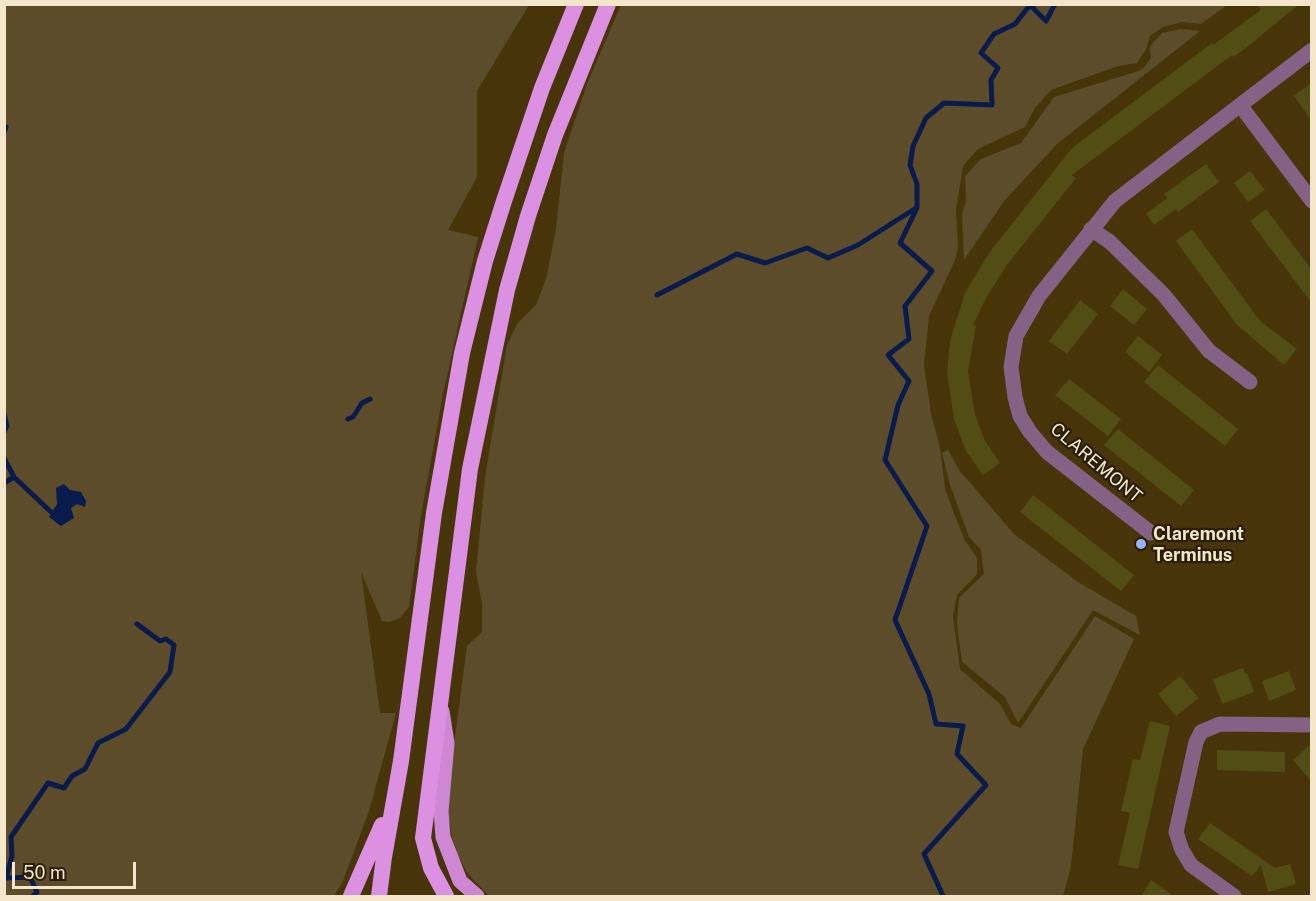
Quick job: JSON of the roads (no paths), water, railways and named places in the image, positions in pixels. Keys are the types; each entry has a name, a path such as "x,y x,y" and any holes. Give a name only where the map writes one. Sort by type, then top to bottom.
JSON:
{"highway":[{"path":"379,897 434,513 462,353 485,261 504,201 542,88 576,4"},
{"path":"446,897 430,868 423,838 462,515 507,290 555,135 608,4"},
{"path":"351,897 395,794"}],"main road":[{"path":"441,699 447,743 441,811 443,837 460,881 477,897"}],"street":[{"name":"CLAREMONT","path":"1151,533 1047,452 1020,416 1011,367 1016,336 1039,296 1115,201 1311,50"},
{"path":"1240,105 1311,201"},
{"path":"1091,229 1110,242 1164,295 1209,351 1250,382"},
{"path":"1234,897 1191,865 1182,850 1176,832 1196,742 1201,732 1220,724 1311,725"}],"water":[{"path":"64,484 70,490 81,492 86,501 85,507 77,504 71,508 74,518 61,526 49,517 57,504 56,488"}],"waterway":[{"path":"943,896 924,854 986,785 957,754 963,726 936,724 929,694 895,620 927,526 885,460 898,405 909,381 888,355 909,339 905,306 932,271 900,243 917,208 917,184 910,165 913,146 926,118 944,103 992,105 991,80 998,68 981,53 994,34 1015,24 1030,5 1046,21 1055,4"},
{"path":"4,132 6,127"},
{"path":"657,295 737,254 765,263 807,248 828,258 858,245 916,208"},
{"path":"348,419 353,417 362,403 370,399"},
{"path":"4,414 7,426 4,432"},
{"path":"4,458 14,477 51,512"},
{"path":"4,483 14,477"},
{"path":"33,896 37,892 30,877 6,878 12,856 11,837 48,783 64,788 72,776 85,769 98,743 126,729 170,672 174,645 166,639 160,641 137,624"}],"place":[{"name":"Claremont Terminus","path":"1141,544"}]}
